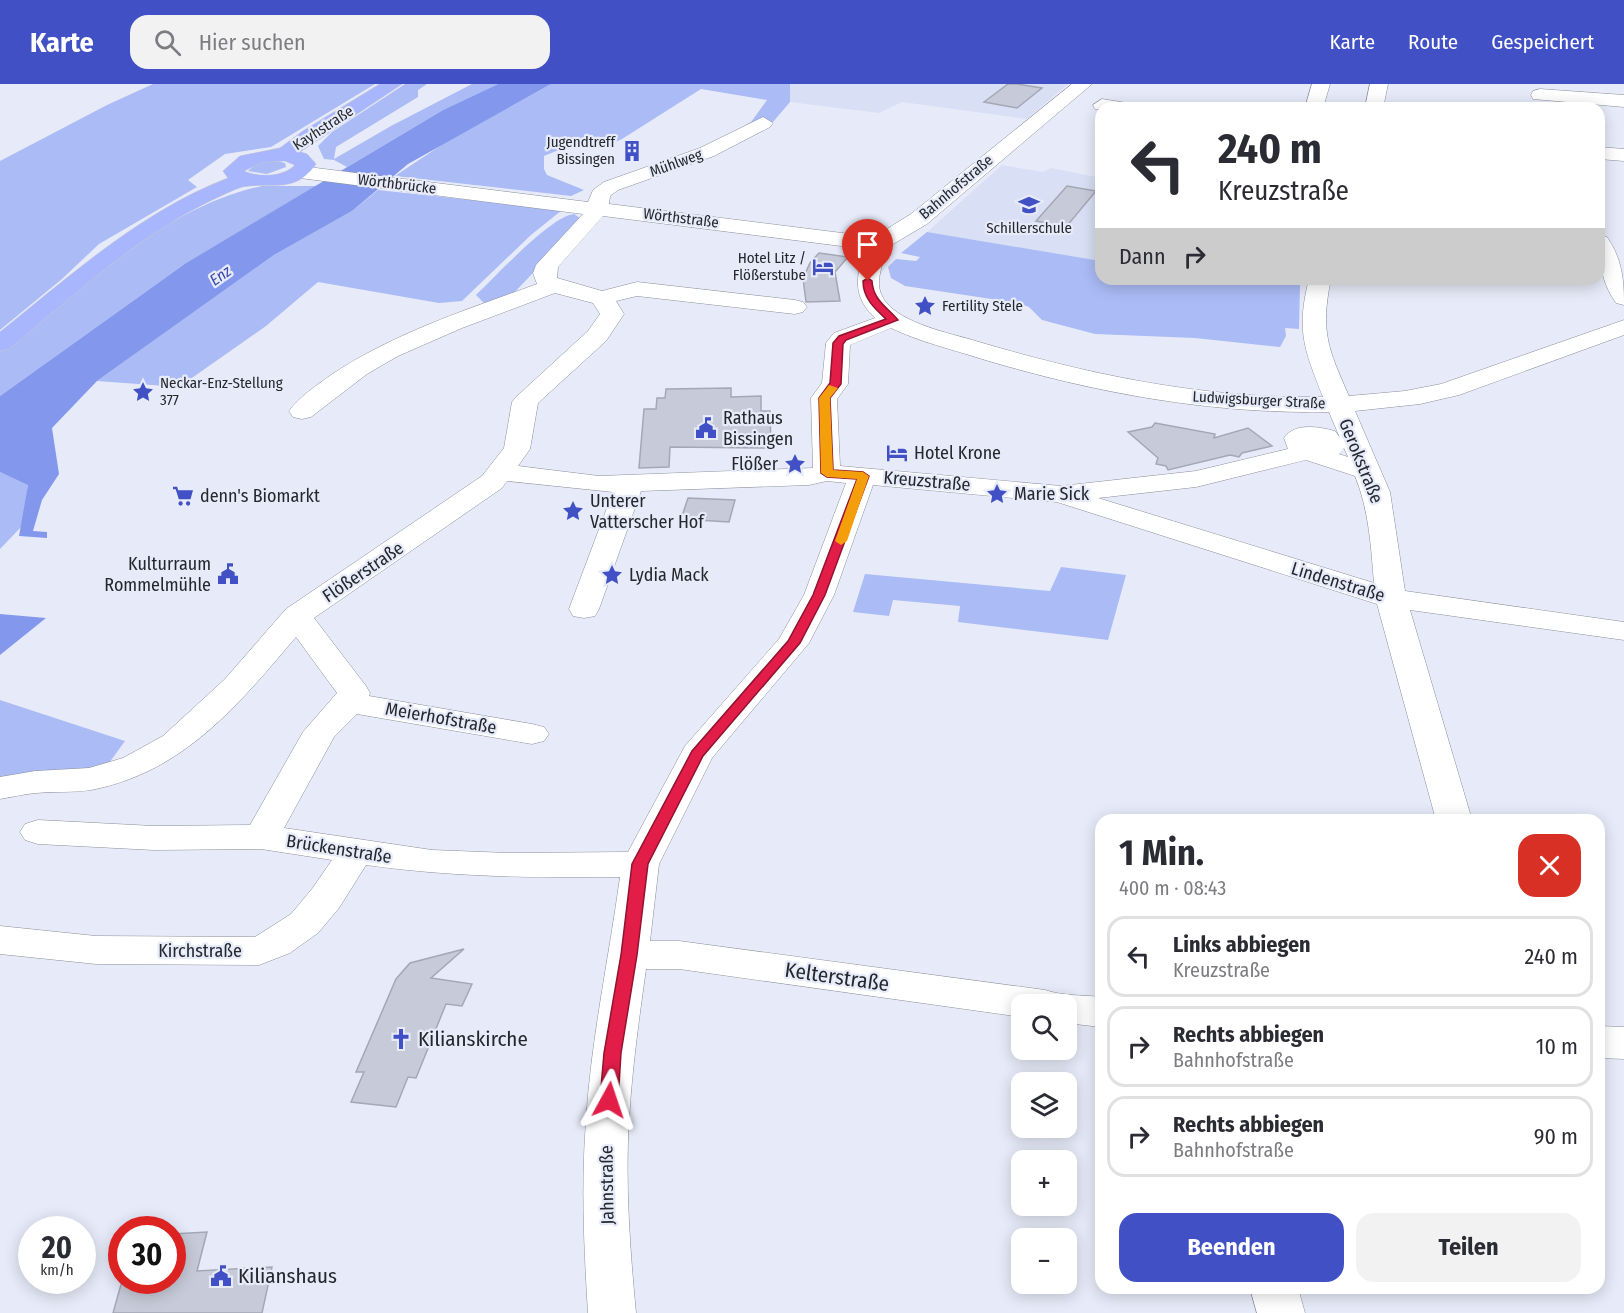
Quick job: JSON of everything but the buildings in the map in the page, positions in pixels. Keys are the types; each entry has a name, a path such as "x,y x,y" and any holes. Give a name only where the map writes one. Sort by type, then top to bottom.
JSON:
{"main road":[{"name":"Kayhstraße","path":"284,155 310,135 393,84"},
{"path":"284,155 304,161 305,173 280,179 245,179 233,171 236,165 256,157 284,155"},
{"path":"0,344 138,237 180,209 245,179"}],"street":[{"name":"Bahnhofstraße","path":"878,244 919,219 1083,84"},
{"path":"1316,102 1321,84"},
{"path":"1375,102 1379,84"},
{"path":"1541,96 1624,101"},
{"name":"Mühlweg","path":"598,208 600,194 611,186 707,152 763,123"},
{"path":"1605,153 1624,154"},
{"name":"Wörthbrücke","path":"305,173 484,195"},
{"name":"Wörthstraße","path":"484,195 878,244"},
{"path":"598,208 547,266 544,273 546,281 554,286 602,298 637,289 795,308"},
{"path":"827,473 824,398 836,384 838,343 843,338 893,320 875,303 868,289 868,274 878,244"},
{"path":"1605,255 1624,298"},
{"name":"Gerokstraße","path":"1319,285 1312,322 1321,361 1369,471 1381,508 1390,598 1452,814"},
{"path":"302,411 343,376 385,352 476,313 554,286"},
{"name":"Flößerstraße","path":"0,788 35,782 90,779 135,766 175,743 237,686 297,616 467,502 503,472 517,449 525,402 532,393 597,336 612,314 602,298"},
{"name":"Ludwigsburger Straße","path":"893,320 1029,366 1130,388 1240,402 1338,404 1408,399 1464,385 1624,327"},
{"name":"Kreuzstraße","path":"503,472 600,484 631,481 809,477 827,473 1060,494 1196,479 1311,451 1319,456 1369,471"},
{"name":"Jahnstraße","path":"612,1313 608,1262 607,1123 613,1053 629,955 640,864 697,754 773,663 793,643 819,595 863,476"},
{"path":"584,609 631,481"},
{"name":"Lindenstraße","path":"1060,494 1076,502 1390,598 1624,631"},
{"path":"261,837 320,732 350,703 354,693 297,616"},
{"name":"Meierhofstraße","path":"350,703 532,734"},
{"name":"Brückenstraße","path":"38,832 154,838 261,837 355,853 432,862 508,866 640,864"},
{"name":"Kirchstraße","path":"0,940 96,950 259,951 283,942 312,918 355,853"},
{"name":"Kelterstraße","path":"629,955 679,955 1011,1000"},
{"path":"1077,1009 1095,1011"},
{"path":"1605,1042 1624,1043"},
{"path":"1276,1294 1281,1313"}],"shaded area":[{"path":"153,84 375,84 271,147 225,154 188,180 197,187 99,244 62,279 0,330 0,161 107,105"},
{"path":"405,84 427,84 418,90 418,97 336,147 334,159 472,84 498,84 443,110 347,167 334,160 324,159 318,146 332,132"},
{"path":"551,84 790,84 790,102 773,122 729,148 696,154 751,122 767,100 701,89 622,139 602,148 566,147 544,156 544,169 547,175 584,190 571,196 395,176 443,144"},
{"path":"790,84 1068,84 1027,119 902,102 879,113 790,102"},
{"path":"258,162 285,163 286,167 267,174 248,171"},
{"name":"Schillerschule","path":"1002,165 1043,172 1051,168 1095,177 1095,260 927,232"},
{"path":"262,186 316,186 186,263 0,396 0,350 91,277 157,231 191,212 226,197"},
{"path":"378,190 562,210 531,235 462,301 439,303 318,282 266,326 179,387 97,381 274,255 352,211"},
{"path":"574,214 583,220 513,294 484,303 476,295 538,236 564,217"},
{"path":"927,232 1095,260 1095,285 1300,285 1299,329 1285,328 1286,336 1280,347 1195,338 1095,334 1042,320 1029,307 1018,303 905,286 891,278 888,267 896,259 916,261 920,257 901,253"},
{"path":"0,472 28,484 23,525 0,549"},
{"path":"1061,567 1126,575 1108,640 958,622 960,606 893,600 889,616 853,612 865,574 1050,591"},
{"path":"0,700 125,741 104,770 0,793"}],"water":[{"name":"Enz","path":"498,84 551,84 408,164 352,211 274,255 97,381 52,428 59,474 42,500 33,531 47,532 47,538 19,536 28,485 0,472 0,396 186,263 443,110"},
{"path":"0,614 46,618 0,655"}],"slow traffic":[{"path":"832,388 824,398 827,473 863,476 841,541"}],"place":[{"name":"Jugendtreff Bissingen","path":"632,151"},
{"name":"Schillerschule","path":"1029,205"},
{"name":"Hotel Litz / Flößerstube","path":"823,267"},
{"name":"Fertility Stele","path":"925,306"},
{"name":"Neckar-Enz-Stellung 377","path":"143,392"},
{"name":"Rathaus Bissingen","path":"706,428"},
{"name":"Hotel Krone","path":"897,453"},
{"name":"Flößer","path":"795,464"},
{"name":"Marie Sick","path":"997,494"},
{"name":"denn's Biomarkt","path":"183,496"},
{"name":"Unterer Vatterscher Hof","path":"573,511"},
{"name":"Kulturraum Rommelmühle","path":"228,574"},
{"name":"Lydia Mack","path":"612,575"},
{"name":"Kilianskirche","path":"401,1039"},
{"name":"Kilianshaus","path":"221,1276"}],"route":[{"path":"609,1100 613,1053 629,955 640,864 697,754 773,663 793,643 819,595 821,584 841,540 863,476 827,473 824,398 836,384 838,343 843,338 893,320 870,296 868,281"}]}
